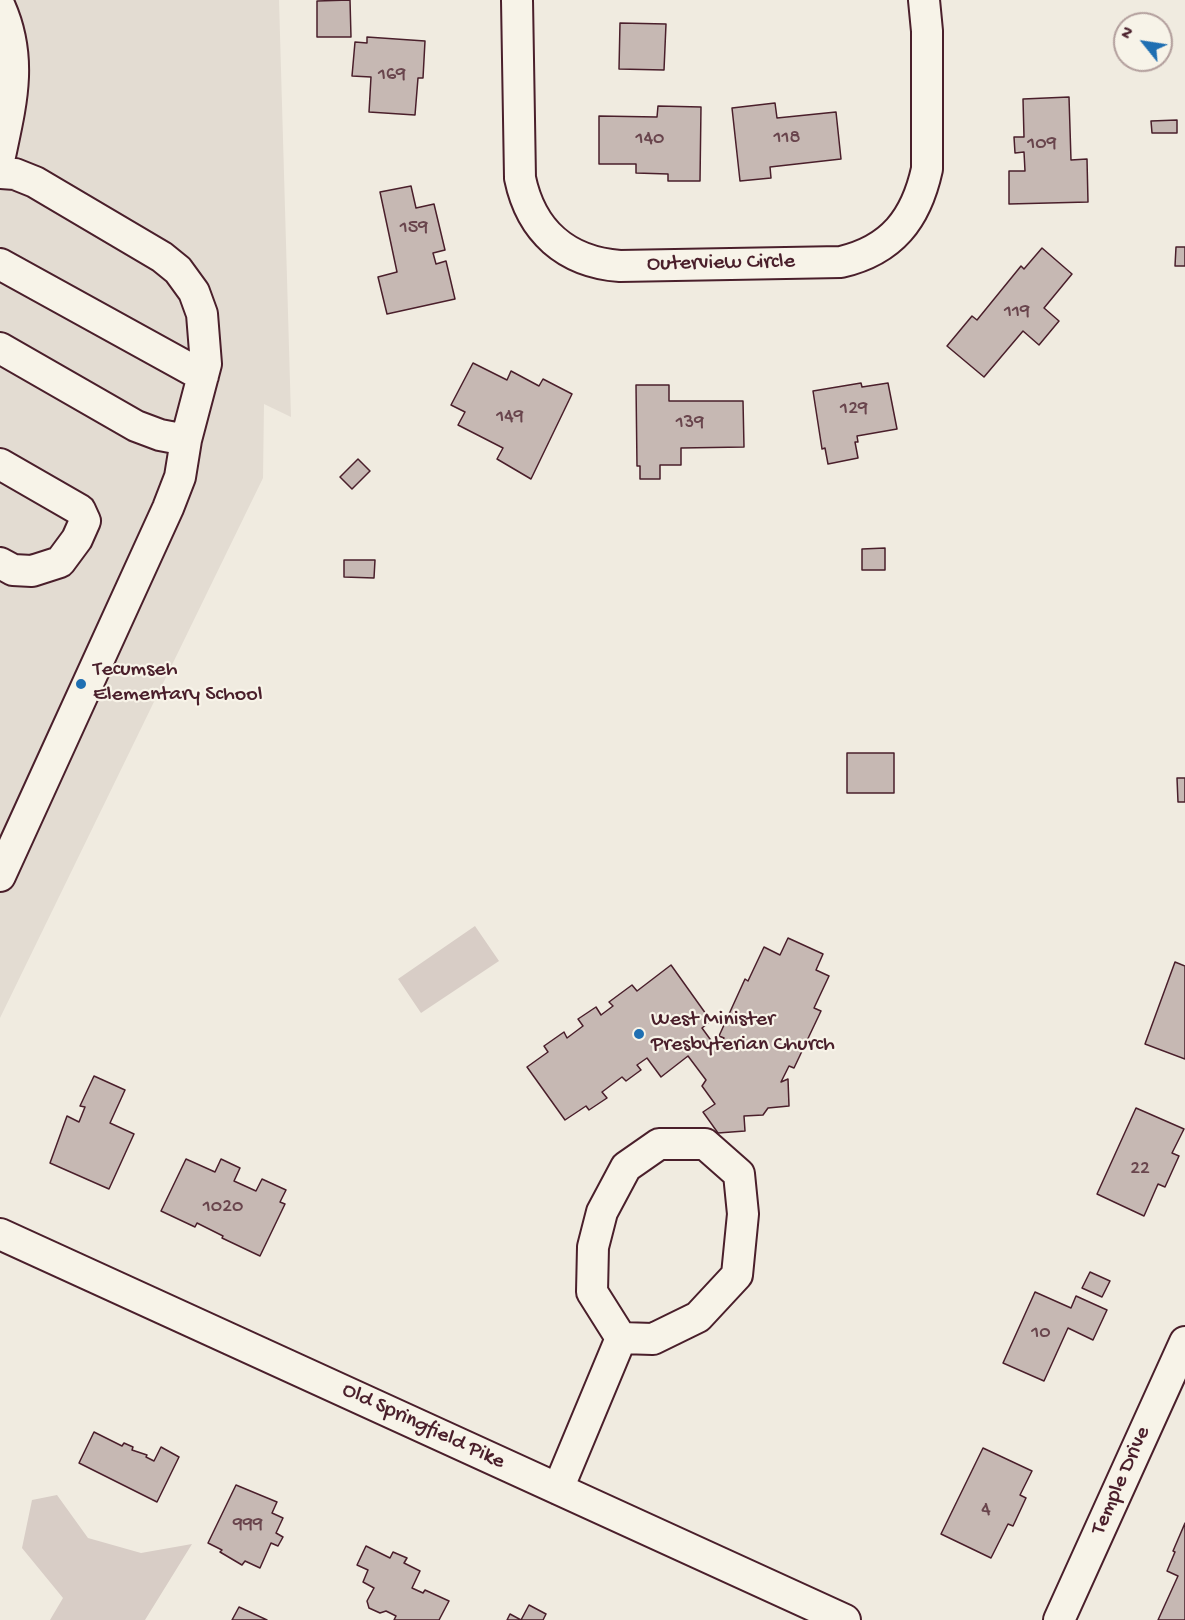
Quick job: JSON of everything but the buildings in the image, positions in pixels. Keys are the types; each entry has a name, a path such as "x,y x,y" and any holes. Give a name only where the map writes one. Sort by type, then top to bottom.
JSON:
{"street":[{"name":"Outerview Circle","path":"517,0 520,178 524,194 540,227 571,253 588,261 620,266 841,262 876,249 902,228 914,210 927,169 927,31 924,0"},
{"path":"0,7 11,41 14,72 10,109 0,156"},
{"path":"0,173 15,174 35,182 162,257 178,270 194,292 202,314 206,364 186,440 180,477 168,508 0,876"},
{"path":"0,264 203,376"},
{"path":"0,348 135,426 160,435 186,440"},
{"path":"0,465 80,510 85,521 77,539 60,562 32,571 13,570 0,563"},
{"path":"660,1144 705,1144 739,1174 743,1214 737,1275 698,1317 653,1339 621,1338 592,1292 593,1247 602,1212 626,1167 660,1144"},
{"name":"Old Springfield Pike","path":"0,1234 845,1620"},
{"path":"558,1489 621,1338"},
{"name":"Temple Drive","path":"1059,1620 1185,1342"}],"shaded area":[{"name":"Tecumseh Elementary School","path":"0,0 279,0 291,417 264,404 263,478 0,1018"},
{"path":"475,926 499,961 421,1013 398,979"},
{"path":"57,1495 88,1538 141,1553 192,1544 145,1620 50,1620 63,1598 22,1548 32,1500"}],"place":[{"name":"Tecumseh Elementary School","path":"81,684"},
{"name":"West Minister Presbyterian Church","path":"639,1034"}]}
